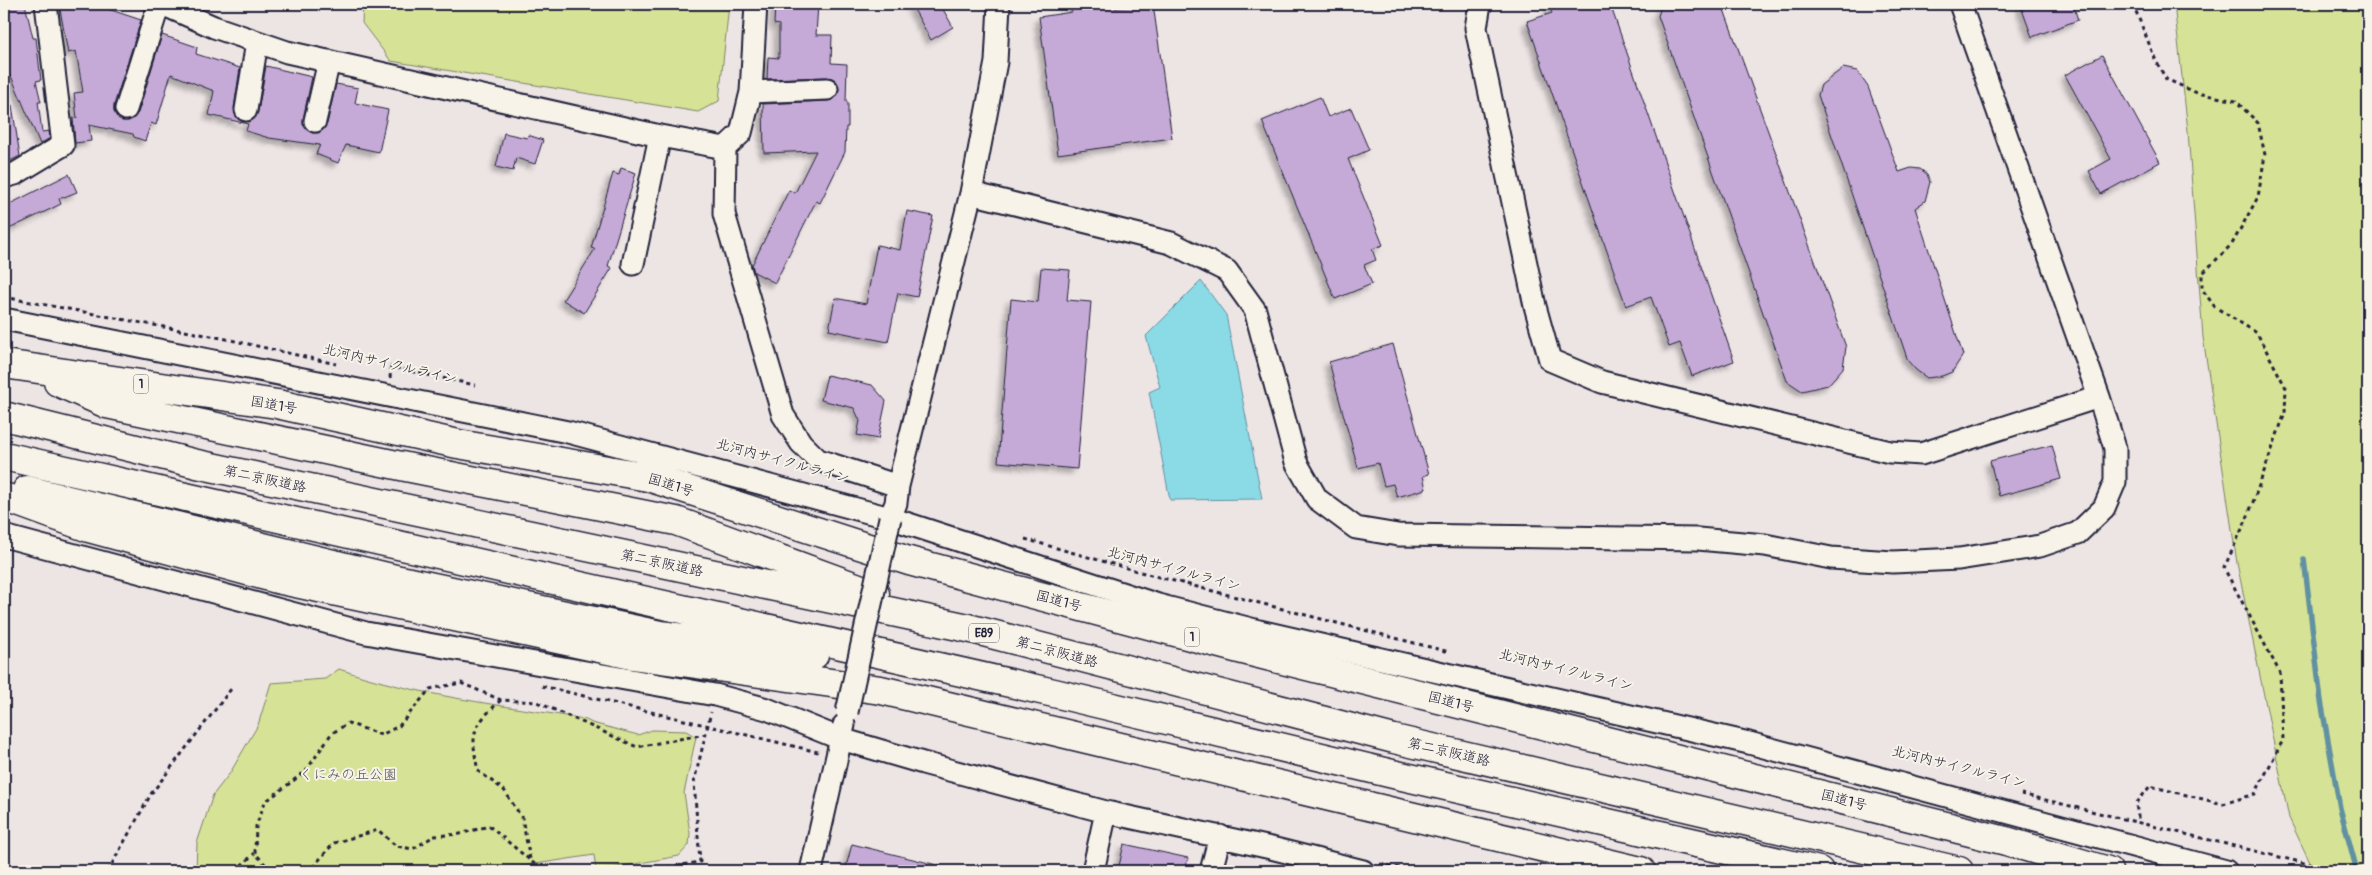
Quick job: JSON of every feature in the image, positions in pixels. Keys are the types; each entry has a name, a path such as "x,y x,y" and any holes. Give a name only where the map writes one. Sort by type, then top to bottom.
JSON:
{"highway":[{"path":"14,365 107,404 676,521 968,628"},
{"name":"国道1号","path":"14,365 277,404 458,444 648,477 918,563 1239,649 2006,841 2108,871"},
{"name":"第二京阪道路","path":"4,416 197,464 968,628 1394,739 1959,871"},
{"path":"4,456 989,678 1819,871"},
{"path":"4,485 109,508 400,580 660,635 989,678"},
{"path":"4,497 89,528 276,579 632,655 881,690 1641,871"}],"street":[{"path":"4,177 15,174 63,145 46,4"},
{"path":"126,109 161,4 214,27 287,52 660,136 725,148"},
{"path":"756,4 751,92 741,133 725,148 724,214 783,414 801,443 818,460 898,486"},
{"path":"811,871 890,518 896,503 898,486 971,193 996,62 999,4"},
{"path":"1480,4 1476,28 1535,306 1550,360 1602,382 1890,452 1921,454 2099,397"},
{"path":"971,193 1171,243 1227,271 1256,310 1296,462 1318,499 1356,528 1398,535 1698,539 1765,545 1831,558 1893,562 1959,559 2040,546 2078,533 2104,508 2115,482 2115,448 2099,397 1960,4"},
{"path":"246,110 257,42"},
{"path":"315,121 329,61"},
{"path":"751,92 826,89"},
{"path":"633,264 660,136"},
{"path":"4,319 388,385 890,518 1185,612 1278,636 1749,743 2226,871"},
{"path":"4,536 366,633 715,695 767,709 839,748 1106,812 1220,836 1325,867 1369,867"},
{"path":"1093,871 1106,812"},
{"path":"1211,871 1220,836"}],"path":[{"path":"2134,4 2156,61 2166,79 2197,93 2236,101 2258,123 2265,155 2258,198 2232,244 2202,274 2202,289 2215,307 2257,333 2286,388 2285,413 2248,516 2224,568 2280,673 2283,740 2255,794 2223,804 2150,786 2136,804 2143,849"},
{"name":"北河内サイクルライン","path":"4,297 222,338 344,365"},
{"path":"388,385 391,367 475,385"},
{"name":"北河内サイクルライン","path":"381,374 388,385 400,378"},
{"name":"北河内サイクルライン","path":"1019,538 1151,575 1457,654"},
{"path":"271,871 255,853 256,826 265,802 306,771 332,734 348,723 381,735 399,726 430,688 461,683 501,700 537,702 637,747 706,734"},
{"path":"535,685 708,725 839,748"},
{"path":"108,871 151,794 231,689"},
{"path":"644,871 700,862 694,782 715,695"},
{"path":"501,700 482,718 472,740 478,771 504,790 522,818 530,860"},
{"name":"北河内サイクルライン","path":"2018,793 2337,871"},
{"path":"306,871 312,868 334,843 378,830 396,846 413,849 434,836 460,834 489,826 542,871 562,868 567,871"},
{"path":"235,871 255,853"},
{"path":"1369,867 1414,871"}],"green space":[{"path":"363,4 729,4 719,101 698,112 391,61 362,23"},
{"path":"2174,4 2368,4 2368,871 2314,871 2289,818 2237,563 2203,337 2188,131"},
{"name":"くにみの丘公園","path":"339,669 430,693 584,719 592,723 638,735 652,730 686,731 696,737 684,793 690,833 689,845 679,856 596,871 594,855 490,871 196,871 197,843 213,795 230,773 258,725 271,683 325,679"}],"water":[{"path":"1201,281 1226,315 1262,499 1170,500 1149,392 1160,387 1146,336"}],"building":[{"path":"4,4 25,4 33,38 36,38 41,80 36,81 41,102 38,102 42,132 49,131 50,138 40,144 11,76 4,78"},
{"path":"59,4 104,4 102,7 141,20 114,105 114,112 122,121 129,121 138,113 162,35 197,47 196,54 240,68 234,108 238,119 244,122 251,121 258,112 266,66 312,77 303,125 312,133 319,133 327,124 336,84 358,88 355,103 388,110 379,152 346,145 338,163 316,154 320,145 269,138 246,131 248,124 209,115 214,91 171,74 156,125 151,123 145,141 134,137 133,134 89,125 91,141 75,143 73,118 77,118 74,93 83,92 76,51 68,53"},
{"path":"801,4 818,4 816,35 832,35 831,63 847,64 846,102 848,102 848,127 846,127 845,152 820,203 816,201 775,283 754,272 752,265 789,190 795,193 816,151 764,153 763,104 828,101 834,99 839,89 837,82 827,77 767,79 768,57 779,58 779,25 774,24 775,6 801,7"},
{"path":"911,4 940,4 953,27 931,40"},
{"path":"1071,4 1115,4 1115,8 1153,4 1172,138 1058,154 1039,17 1072,12"},
{"path":"1548,4 1610,4 1734,361 1692,376 1680,343 1669,347 1651,297 1626,306 1527,21 1552,13"},
{"path":"1662,4 1722,4 1846,347 1843,368 1828,385 1802,391 1787,381 1658,16"},
{"path":"2020,4 2073,4 2078,20 2032,37"},
{"path":"2102,55 2160,162 2101,194 2089,171 2111,159 2065,75"},
{"path":"1843,68 1857,71 1868,87 1899,172 1911,168 1920,169 1927,174 1930,182 1925,201 1915,208 1963,355 1952,372 1942,376 1927,378 1908,361 1818,95 1821,85"},
{"path":"1320,97 1328,117 1351,108 1369,150 1348,159 1383,245 1372,249 1376,260 1364,265 1372,284 1335,299 1262,121"},
{"path":"12,105 20,156 4,164 4,106"},
{"path":"504,133 527,138 528,135 543,140 535,164 516,158 513,171 496,167"},
{"path":"621,168 636,173 608,266 612,268 584,313 563,300 595,249 591,248 613,173 619,175"},
{"path":"69,174 77,192 59,199 61,204 9,229 7,221 4,222 4,207"},
{"path":"907,211 933,216 917,297 898,293 888,342 829,330 835,298 866,304 877,245 900,250"},
{"path":"1041,268 1070,270 1067,300 1091,302 1077,469 998,462 1011,299 1038,302"},
{"path":"1393,344 1429,474 1423,476 1426,489 1397,497 1393,484 1384,486 1378,463 1358,468 1329,362"},
{"path":"827,375 872,385 886,401 878,439 857,435 860,421 854,408 821,400"},
{"path":"2052,445 2061,479 1999,496 1990,461"},
{"path":"852,844 941,866 940,871 845,871"},
{"path":"1124,844 1188,858 1185,871 1129,871 1130,869 1119,866"}],"waterway":[{"path":"2304,559 2321,701 2340,808 2357,871"}]}
